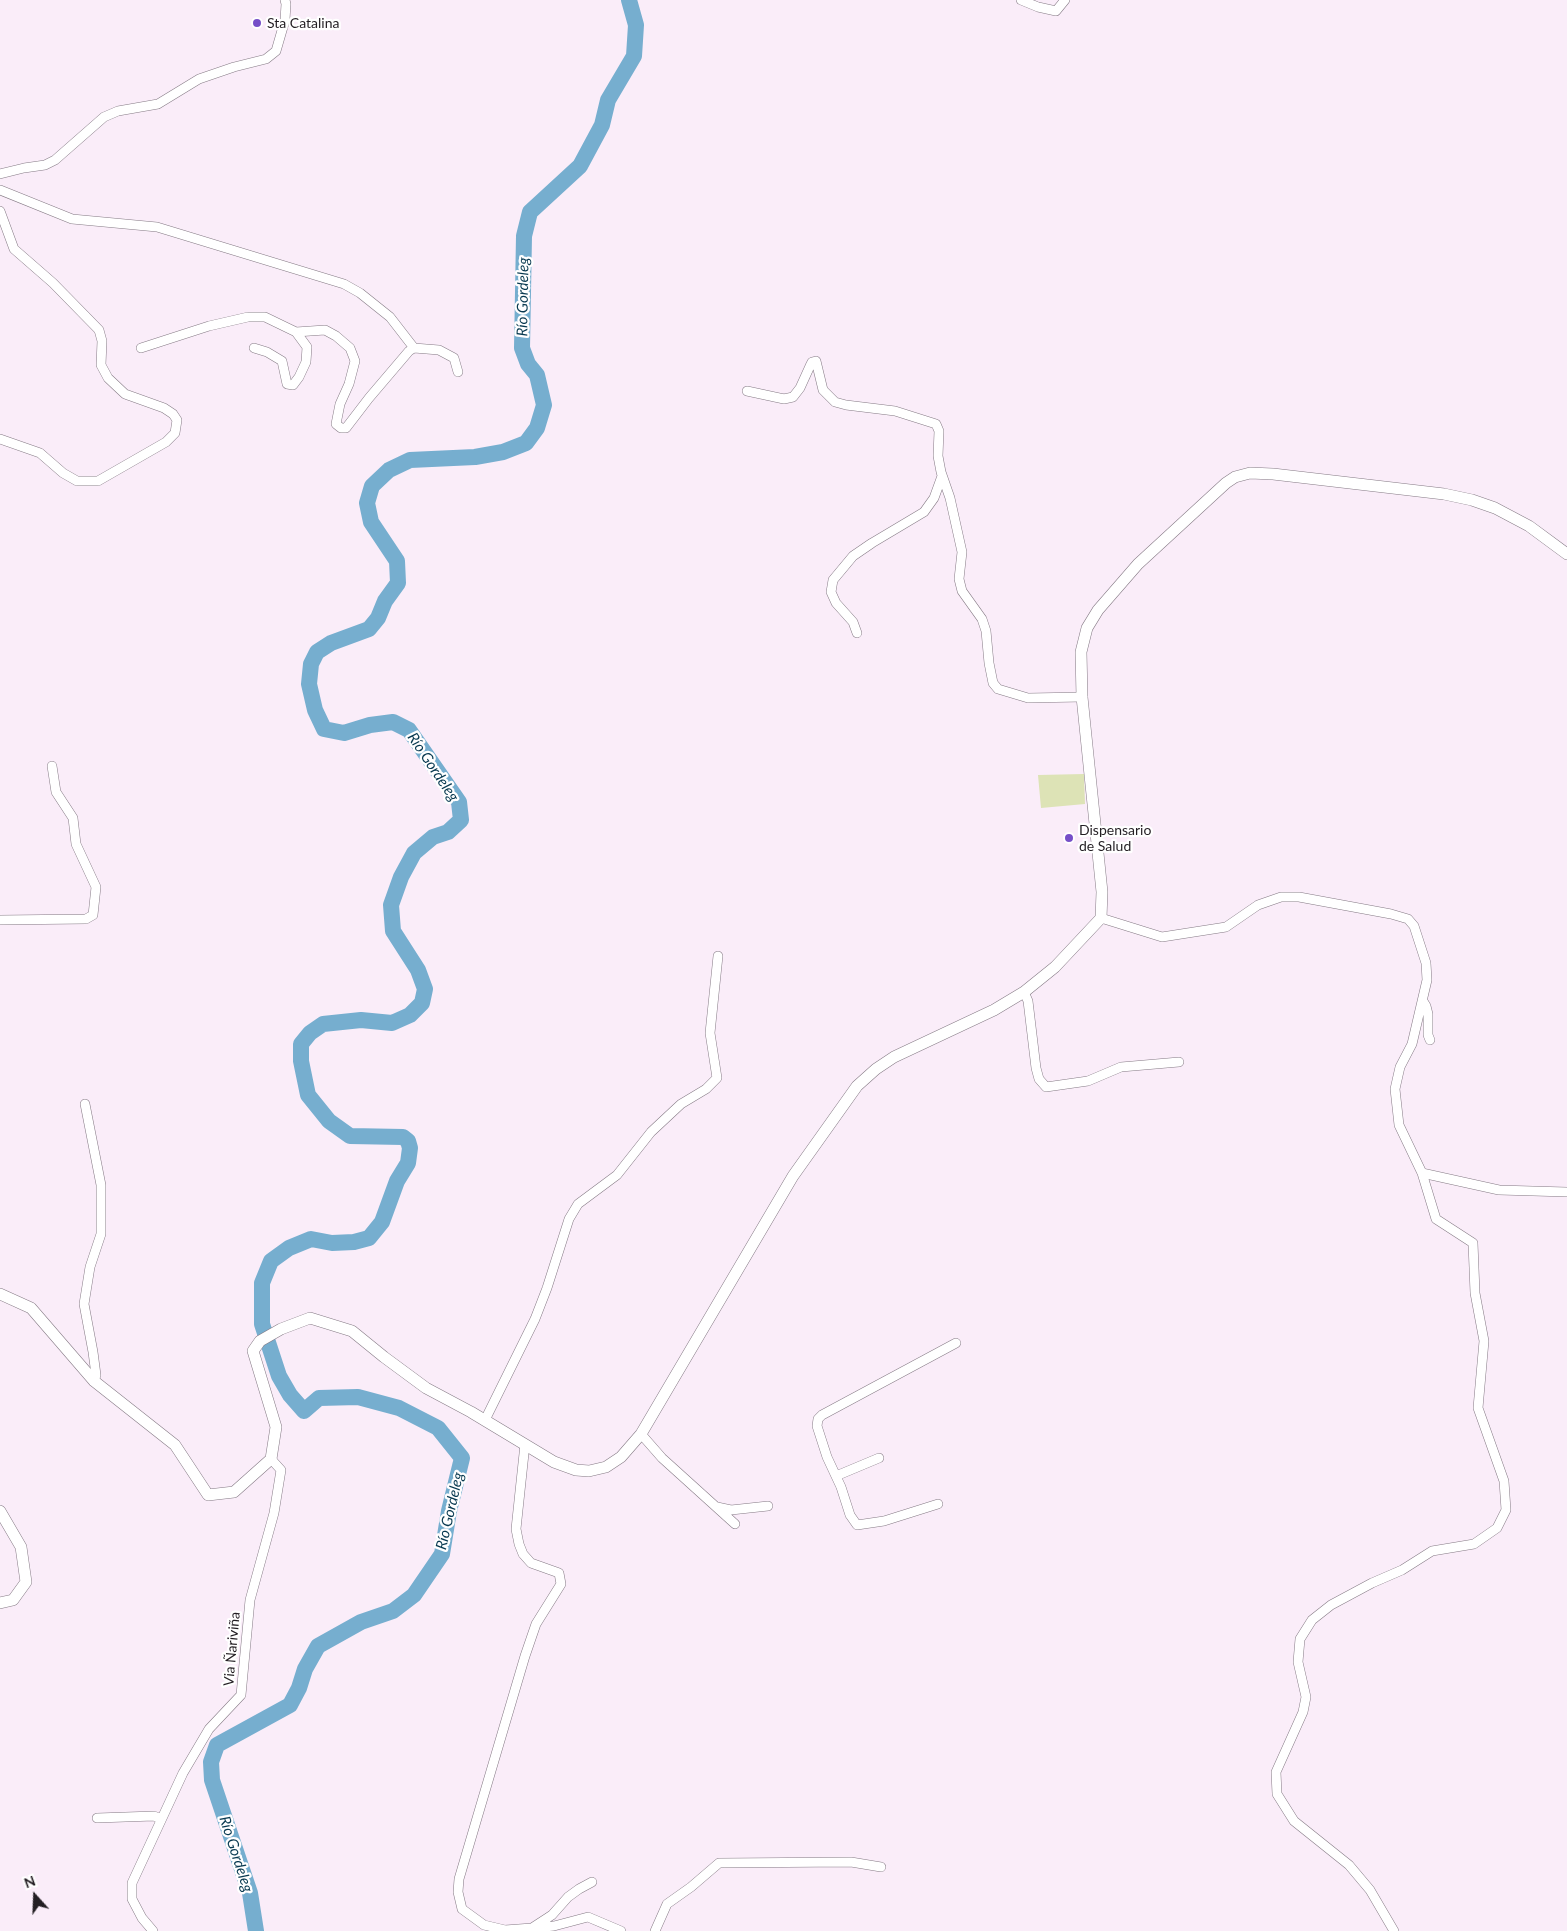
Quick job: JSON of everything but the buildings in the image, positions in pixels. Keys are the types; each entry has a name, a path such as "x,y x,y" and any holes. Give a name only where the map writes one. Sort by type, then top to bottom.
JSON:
{"street":[{"path":"0,174 45,165 55,160 104,117 118,111 158,104 199,79 234,66 266,59 276,51 285,20 285,0"},
{"path":"1021,0 1038,7 1056,10 1065,0"},
{"path":"0,190 72,219 157,227 344,284 360,293 390,317 414,348"},
{"path":"0,211 14,249 53,282 99,330 102,341 101,365 108,378 125,394 164,408 177,420 175,433 166,442 98,481 77,480 63,474 40,452 0,439"},
{"path":"141,348 201,329 248,317 265,317 296,332 307,347 306,362 293,385 287,384 282,361 268,352 254,348"},
{"path":"296,332 325,330 350,348 355,361 349,384 340,404 336,424 341,428 346,428 369,398 409,351 414,348 439,350 454,358 458,372"},
{"path":"747,391 784,399 792,397 800,388 812,362 816,361 823,390 835,402 895,411 936,424 939,431 938,456 942,476 950,498 962,552 960,579 962,591 982,619 986,631 988,663 993,683 998,689 1028,698 1082,697"},
{"path":"0,1294 31,1308 94,1380 175,1445 208,1495 234,1492 271,1459 276,1427 252,1351 260,1341 310,1318 352,1331 426,1388 485,1420 554,1462 576,1470 589,1471 606,1467 621,1457 641,1434 793,1176 857,1086 894,1056 994,1010 1024,992 1055,967 1101,918 1102,892 1082,697 1081,652 1087,628 1098,610 1138,564 1226,483 1235,477 1250,473 1444,494 1472,500 1495,508 1529,526 1567,554"},
{"path":"857,633 853,622 836,603 831,592 834,580 853,556 872,542 924,512 934,498 942,476"},
{"path":"0,920 86,919 93,915 96,887 76,844 73,818 56,792 52,766"},
{"path":"1101,918 1162,937 1226,927 1258,905 1281,897 1298,897 1391,914 1408,919 1415,930 1426,963 1427,980 1412,1044 1400,1067 1394,1089 1399,1125 1422,1173 1436,1219 1473,1242 1475,1293 1484,1341 1478,1408 1504,1481 1506,1510 1497,1528 1474,1544 1432,1550 1402,1570 1372,1582 1331,1605 1312,1620 1300,1639 1298,1662 1306,1697 1303,1712 1276,1772 1278,1794 1294,1821 1349,1865 1370,1890 1394,1931"},
{"path":"485,1420 535,1319 566,1227 578,1204 617,1175 652,1132 681,1104 706,1089 717,1078 710,1033 718,956"},
{"path":"1024,992 1028,1001 1036,1068 1039,1079 1046,1087 1088,1081 1121,1067 1179,1062"},
{"path":"1422,1001 1426,1006 1428,1014 1428,1035 1430,1040"},
{"path":"85,1104 101,1185 101,1234 90,1267 84,1304 93,1352 96,1375 94,1380"},
{"path":"1422,1173 1499,1190 1567,1192"},
{"path":"938,1504 884,1521 858,1525 850,1515 817,1426 818,1420 822,1415 956,1343"},
{"path":"641,1434 662,1458 735,1524"},
{"path":"525,1444 516,1529 519,1544 523,1554 531,1563 559,1573 561,1584 536,1624 528,1647 459,1879 458,1892 462,1909 484,1925 506,1930 554,1926 588,1917 621,1931"},
{"path":"836,1476 879,1458"},
{"name":"Via Ñariviña","path":"153,1931 142,1918 132,1900 132,1883 183,1773 209,1729 241,1695 250,1600 274,1513 281,1470 271,1459"},
{"path":"714,1506 731,1510 768,1506"},
{"path":"0,1511 20,1547 26,1582 13,1600 0,1603"},
{"path":"97,1818 154,1816 161,1819"},
{"path":"655,1931 667,1904 691,1887 719,1863 851,1862 881,1867"},
{"path":"532,1928 552,1915 568,1897 592,1882"}],"green space":[{"path":"1084,774 1085,804 1041,808 1038,775"}],"waterway":[{"name":"Río Gordeleg","path":"256,1931 250,1893 212,1780 211,1762 217,1745 290,1705 299,1688 305,1669 318,1646 361,1622 393,1611 414,1595 442,1554 449,1511 462,1458 438,1428 399,1408 358,1397 319,1398 304,1411 290,1395 279,1376 262,1324 262,1283 271,1261 289,1248 311,1239 332,1243 354,1242 369,1238 382,1222 397,1181 408,1163 410,1148 408,1141 403,1137 350,1136 329,1121 308,1095 301,1061 301,1044 310,1033 323,1024 361,1020 392,1023 410,1015 422,1003 425,989 418,970 393,931 391,905 401,877 414,853 433,837 448,832 461,820 459,802 409,730 393,722 370,725 344,733 324,729 315,710 309,684 311,664 317,652 331,643 369,629 378,618 385,601 398,583 397,561 371,522 367,503 372,486 389,470 410,460 475,457 503,452 526,443 537,428 544,405 537,375 528,364 522,348 524,236 530,212 580,166 602,125 608,100 634,56 636,25 629,0"}],"place":[{"name":"Sta Catalina","path":"257,23"},
{"name":"Dispensario de Salud","path":"1069,838"}]}
